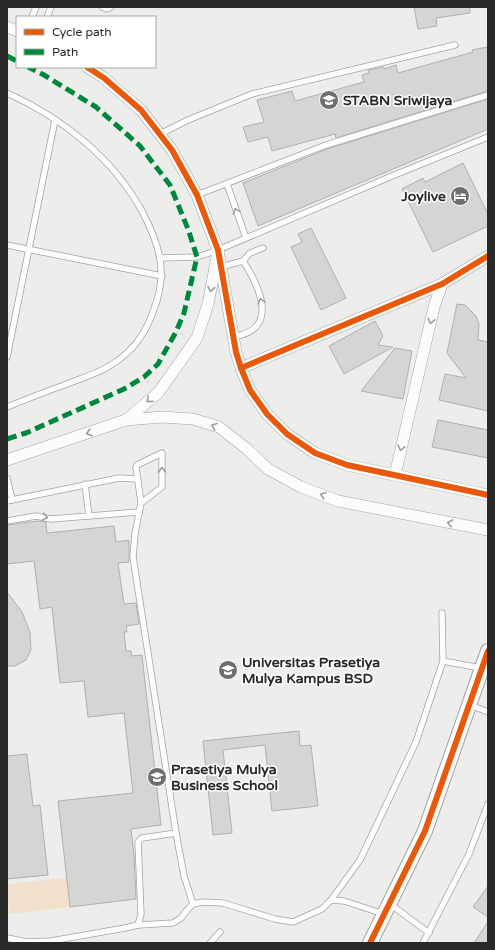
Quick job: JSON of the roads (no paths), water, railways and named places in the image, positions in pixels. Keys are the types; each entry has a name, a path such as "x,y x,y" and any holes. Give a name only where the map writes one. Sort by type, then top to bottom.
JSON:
{"street":[{"path":"89,68 104,78 141,110 172,150 197,195 218,250 241,368 250,390 267,414 287,434 315,453 347,465 488,495"},
{"path":"126,420 158,393 197,338 208,304 218,250"},
{"path":"241,368 442,284 488,256"},
{"path":"395,475 434,307 442,284"},
{"path":"7,460 126,420 162,417 193,419 219,427 247,449 268,469 301,487 338,500 488,530"},
{"path":"370,943 426,831 488,651"}],"lane":[{"path":"102,7 106,9 111,7"},
{"path":"160,134 188,120 252,94 455,45"},
{"path":"7,93 55,120 94,150 114,170 135,200 154,235 161,258 162,276 159,295 149,324 129,352 108,368 7,406"},
{"path":"197,195 326,145 488,95"},
{"path":"7,357 55,120"},
{"path":"161,258 197,257 218,250 488,137"},
{"path":"227,184 246,238"},
{"path":"7,244 162,276"},
{"path":"221,267 243,261 250,253 263,248"},
{"path":"234,337 246,334 258,326 263,314 253,277 243,261"},
{"path":"141,503 162,487 162,453 137,465 137,479 141,503 135,534 133,557 176,833 184,876 193,904"},
{"path":"7,478 10,500 119,478 137,479"},
{"path":"85,484 88,516"},
{"path":"7,521 36,516 51,519 139,512"},
{"path":"7,938 27,942 51,941 138,925 173,923 181,918 193,904 203,902 223,903 275,919 293,922 322,909 331,900 360,860 416,742 443,661 442,613"},
{"path":"443,661 482,668"},
{"path":"470,705 488,712"},
{"path":"423,943 469,854 488,804"},
{"path":"138,925 141,914 138,842 142,838 176,833"},
{"path":"331,900 387,909 428,932"},
{"path":"210,943 220,932"}],"place":[{"name":"STABN Sriwijaya","path":"329,100"},
{"name":"Joylive","path":"460,196"},
{"name":"Universitas Prasetiya Mulya Kampus BSD","path":"228,670"},
{"name":"Prasetiya Mulya Business School","path":"157,777"}]}
